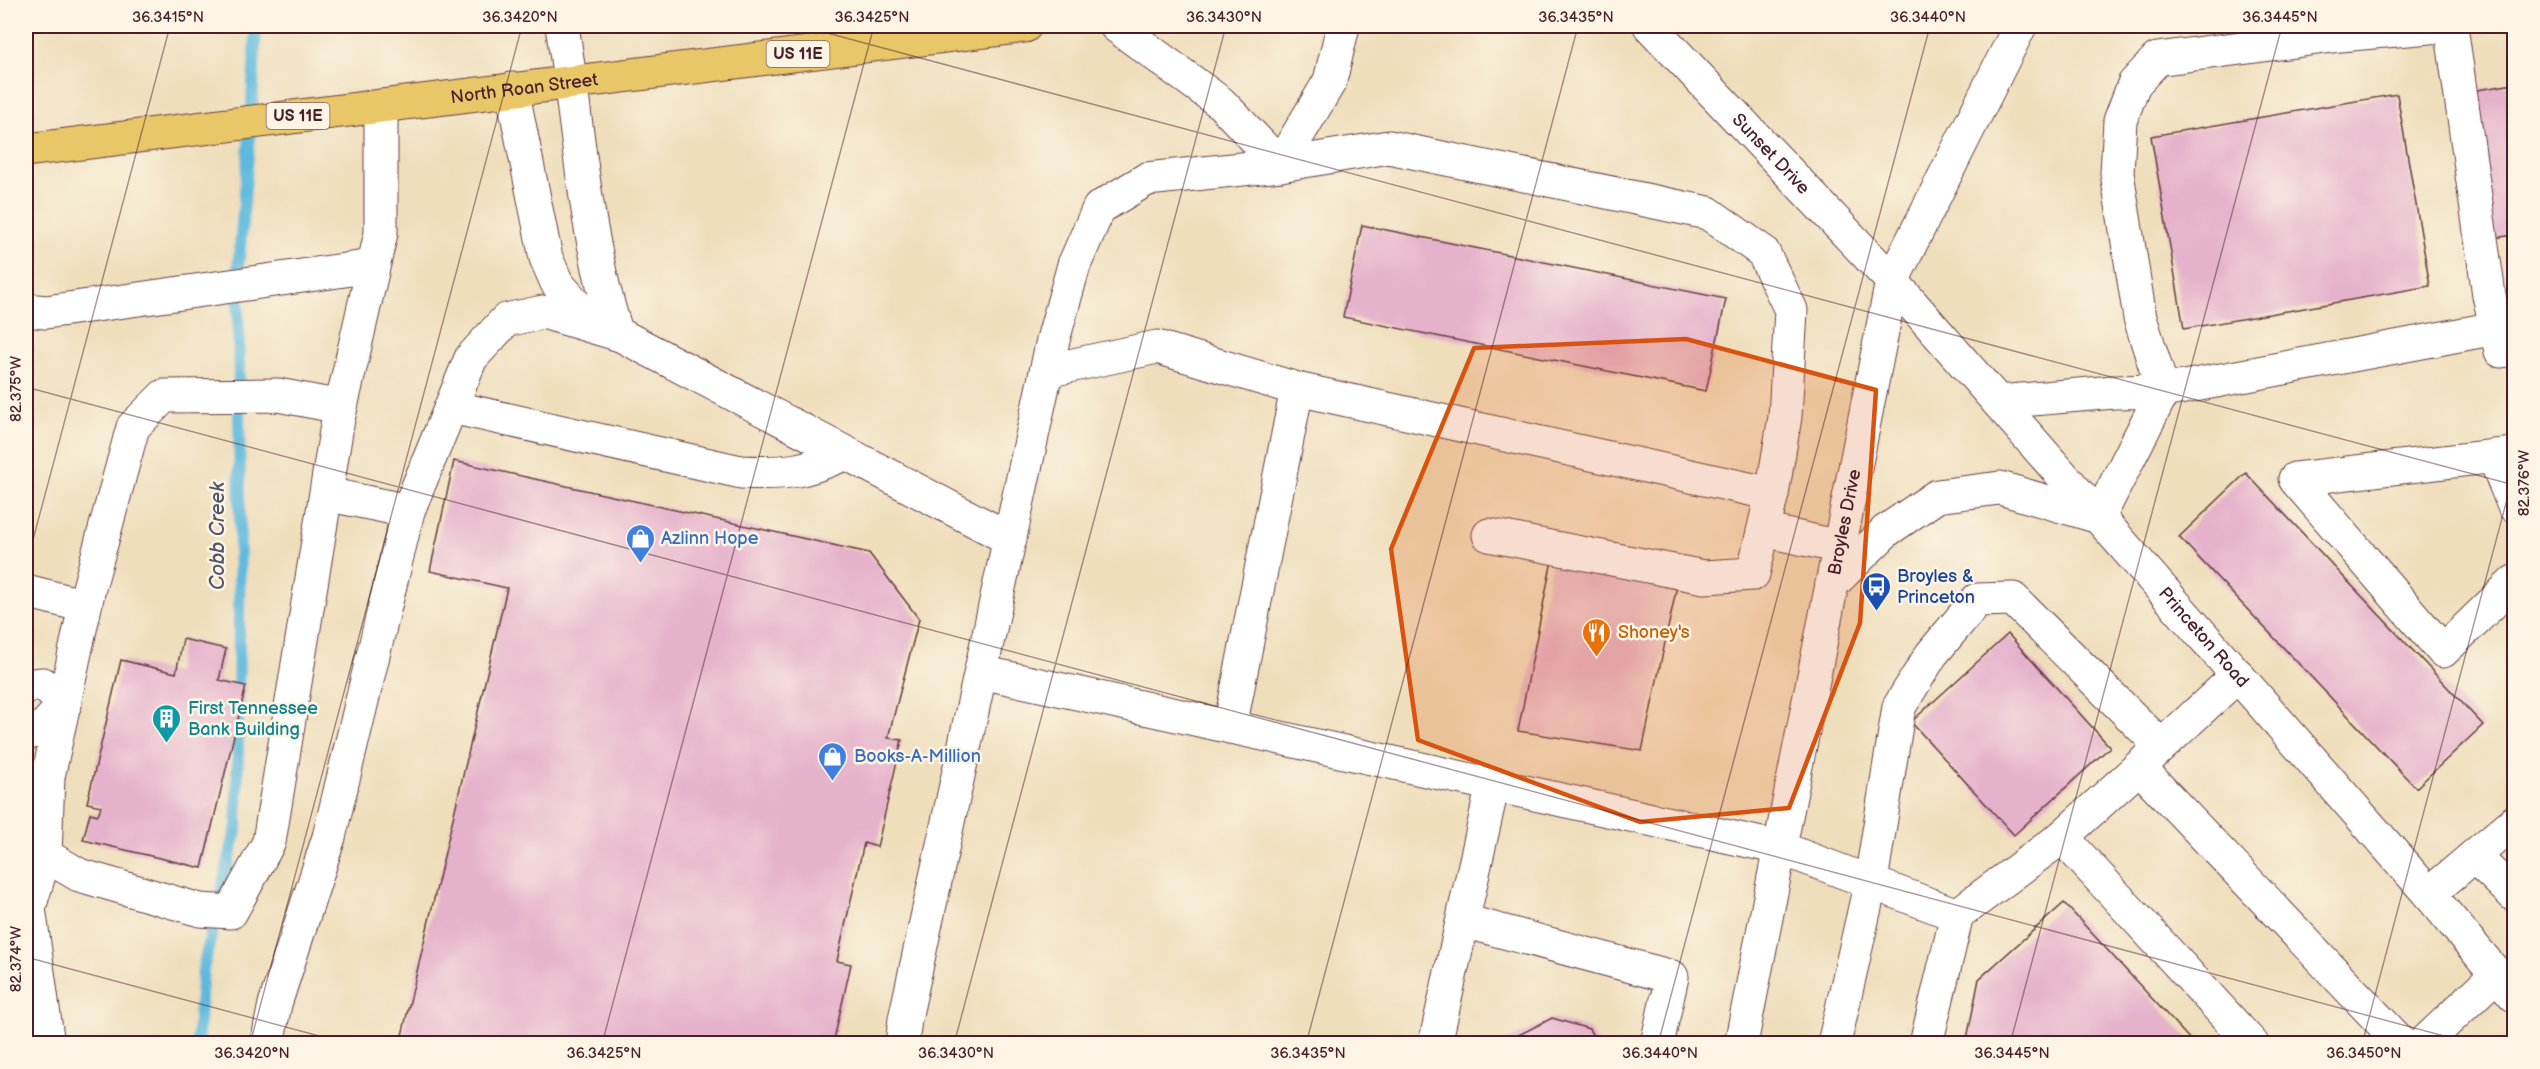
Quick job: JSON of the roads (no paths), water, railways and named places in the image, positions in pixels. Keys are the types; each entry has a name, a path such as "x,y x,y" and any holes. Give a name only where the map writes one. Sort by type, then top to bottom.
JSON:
{"main road":[{"name":"North Roan Street","path":"26,150 571,82 928,32 1025,26"}],"street":[{"path":"561,26 593,242 604,293 617,334"},
{"path":"1116,26 1221,103 1280,165"},
{"path":"1280,165 1330,81 1344,26"},
{"name":"Sunset Drive","path":"1650,26 1892,281"},
{"name":"Broyles Drive","path":"1741,1044 1892,281 2020,26"},
{"path":"1832,584 1886,531 1937,496 2000,488 2099,517 2163,391 2140,318 2117,173 2120,121 2134,84 2157,59 2340,35 2441,26"},
{"path":"1998,402 2114,392 2163,391 2505,338 2489,295 2451,26"},
{"path":"512,89 546,258 557,283 586,317 1010,539"},
{"path":"45,855 78,875 200,910 231,912 269,842 341,407 381,232 381,106"},
{"path":"902,1044 905,1019 1046,371 1074,264 1099,208 1147,179 1280,165 1389,147 1708,213 1763,252 1791,310 1785,417 1772,494 1753,574 1704,577 1489,535"},
{"path":"26,310 46,312 373,266"},
{"name":"Princeton Road","path":"1892,281 2429,894 2505,985"},
{"path":"267,1044 275,1004 329,837 408,511 471,358 506,320 543,312 617,334"},
{"path":"1046,371 1157,346 1297,389 1772,494"},
{"path":"1230,727 1297,389"},
{"path":"48,1044 29,908 45,855 48,777 85,606 133,427 164,396 278,395 341,407"},
{"path":"451,407 741,472 780,474 812,468 846,453"},
{"path":"2514,506 2504,455 2295,479 2443,651 2514,582"},
{"path":"326,494 408,511"},
{"path":"1764,530 1840,547"},
{"path":"26,591 85,606"},
{"path":"1834,1044 1871,881 1899,707 1931,655 1977,600 2013,599 2402,1044"},
{"path":"981,672 1780,848 1958,915"},
{"path":"1926,1044 1958,915 2062,837 2238,675"},
{"path":"26,686 43,684 64,704"},
{"path":"26,733 40,731 64,704"},
{"path":"1435,1044 1493,784"},
{"path":"2429,894 2514,822"},
{"path":"2062,837 2252,1044"},
{"path":"2474,856 2514,895"},
{"path":"1464,921 1672,977 1657,1044"},
{"path":"2422,1044 2505,985"}],"waterway":[{"name":"Cobb Creek","path":"197,1044 203,969 237,826 240,523 238,270 251,122 256,26"}],"place":[{"name":"Azlinn Hope","path":"640,564"},
{"name":"Broyles & Princeton","path":"1876,612"},
{"name":"Shoney's","path":"1597,658"},
{"name":"First Tennessee Bank Building","path":"167,744"},
{"name":"Books-A-Million","path":"833,782"}]}
